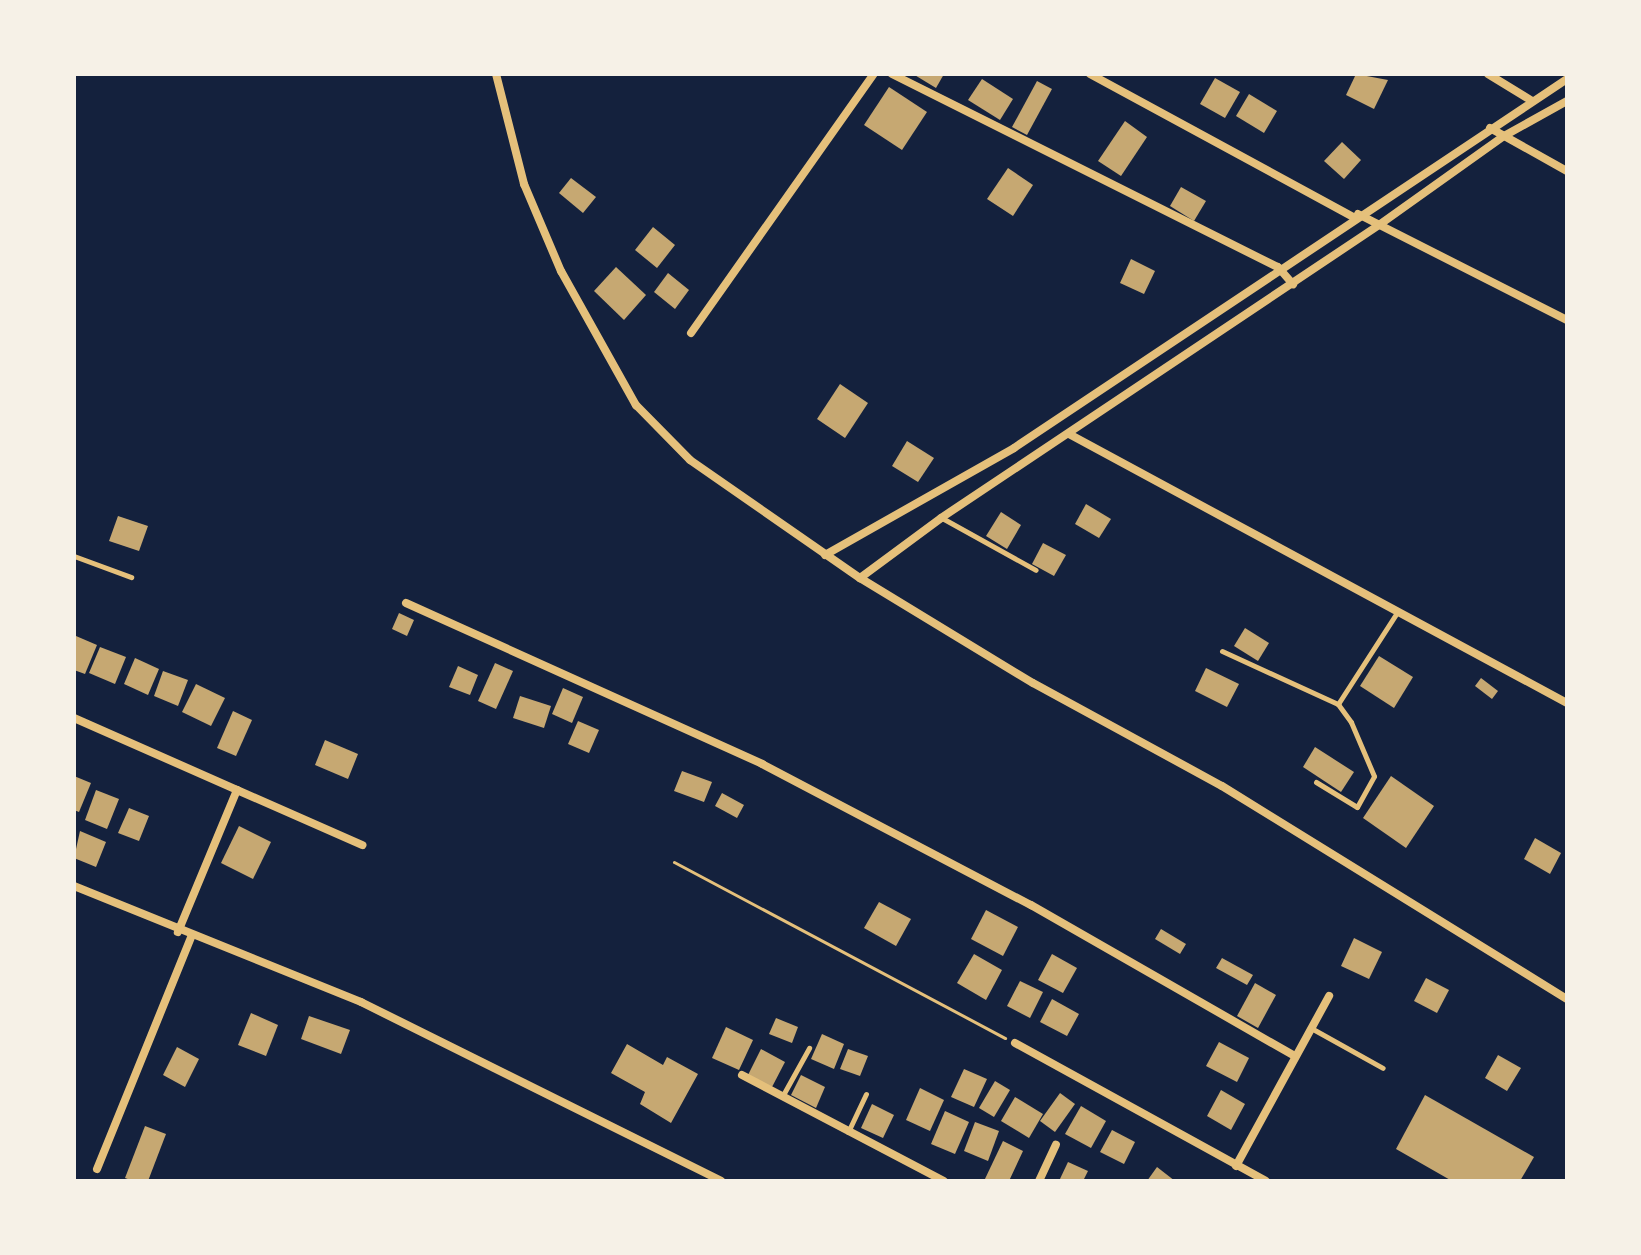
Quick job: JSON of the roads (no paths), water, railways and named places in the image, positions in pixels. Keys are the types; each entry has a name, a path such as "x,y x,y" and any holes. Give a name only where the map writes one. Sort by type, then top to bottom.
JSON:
{"street":[{"path":"496,74 524,184 561,271 636,405 690,460 860,578 1033,683 1222,786 1567,999"},
{"path":"691,333 874,74"},
{"path":"892,74 1278,267 1293,284"},
{"path":"1090,74 1356,215 1567,320"},
{"path":"1488,74 1532,101"},
{"path":"825,555 986,464 1356,215 1567,79"},
{"path":"860,578 941,518 1293,284 1504,136 1567,101"},
{"path":"1490,128 1567,171"},
{"path":"1425,170 1437,184"},
{"path":"1069,434 1396,614 1567,703"},
{"path":"986,464 997,481"},
{"path":"406,603 762,764 1031,905 1295,1056"},
{"path":"74,718 362,845"},
{"path":"178,932 237,790"},
{"path":"74,886 178,932 371,1007 721,1181"},
{"path":"97,1169 191,937"},
{"path":"1236,1166 1329,996"},
{"path":"1015,1043 1266,1181"},
{"path":"742,1075 944,1181"},
{"path":"1039,1181 1056,1145"}],"lane":[{"path":"941,518 1036,570"},
{"path":"74,556 131,577"},
{"path":"1338,704 1396,614"},
{"path":"1222,651 1338,704 1356,731 1374,776 1357,807 1316,782"},
{"path":"1311,1028 1383,1068"},
{"path":"783,1095 809,1048"},
{"path":"848,1132 866,1094"}]}
